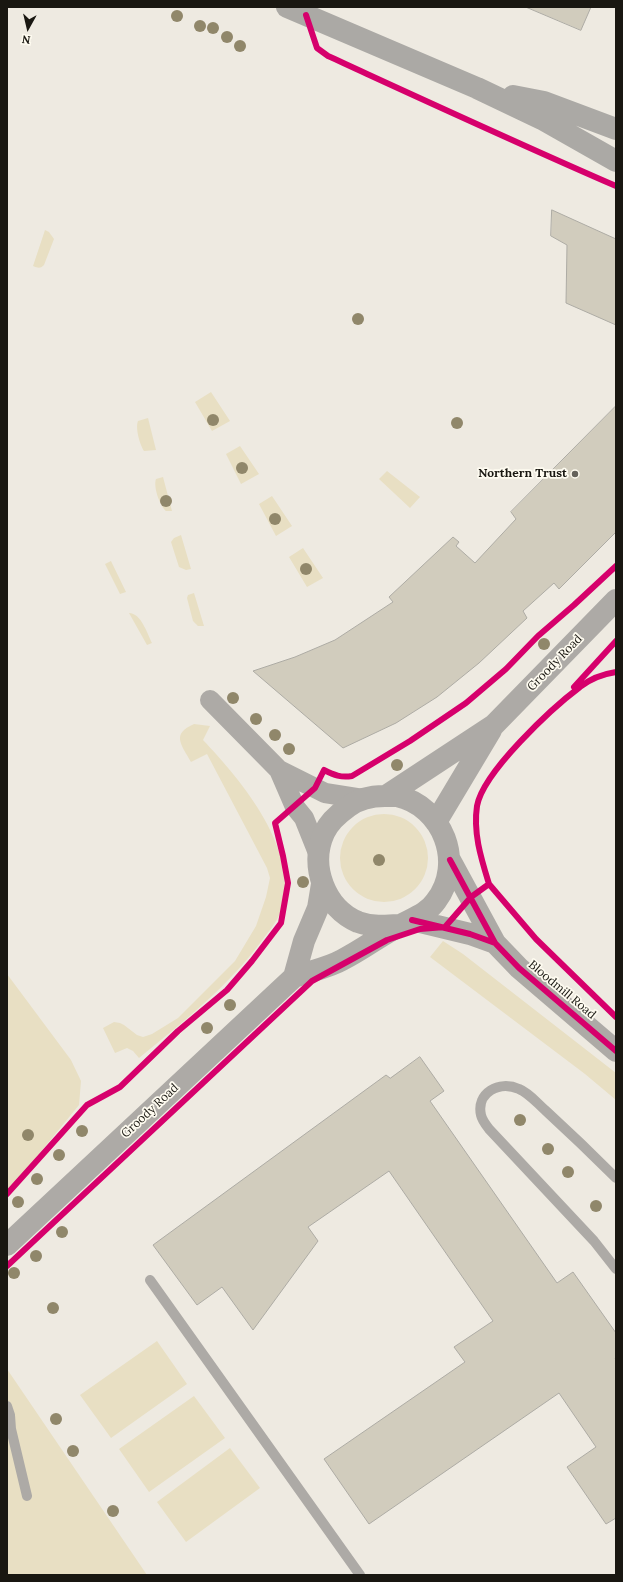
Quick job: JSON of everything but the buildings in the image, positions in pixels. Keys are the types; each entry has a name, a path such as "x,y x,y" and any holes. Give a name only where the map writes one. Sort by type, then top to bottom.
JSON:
{"main road":[{"path":"287,7 477,88 542,119 616,162"},
{"path":"477,88 544,102 616,129"}],"street":[{"name":"Groody Road","path":"494,725 616,600"},
{"path":"210,700 279,770 325,793 363,799"},
{"path":"386,796 494,725"},
{"path":"436,822 494,725"},
{"path":"279,770 295,807 304,818 318,853 319,874 322,884 327,895 340,911 358,922 378,927 406,923 464,932 495,943"},
{"path":"294,977 341,961 420,916 436,901 447,882 450,860 446,838 436,822 417,804 396,796 374,796 363,799 353,803 336,815 324,833 318,853"},
{"path":"450,860 495,943"},
{"path":"294,977 304,941 318,908 322,884"},
{"name":"Bloodmill Road","path":"495,943 519,968 616,1051"},
{"name":"Groody Road","path":"7,1245 294,977"}],"lane":[{"path":"616,1178 551,1115 530,1096 518,1088 505,1086 495,1087 485,1095 481,1105 481,1117 489,1129 594,1241 616,1269"},
{"path":"150,1280 360,1575"},
{"path":"7,1406 27,1496"}],"shaded area":[{"path":"45,230 49,232 54,239 44,265 38,268 33,266"},
{"path":"211,392 230,421 212,431 195,402"},
{"path":"148,418 156,450 144,451 138,436 137,424 138,421"},
{"path":"240,446 259,474 241,484 226,454"},
{"path":"387,471 420,497 410,508 379,479"},
{"path":"163,477 172,511 166,511 164,509 159,501 156,491 156,479"},
{"path":"272,496 292,526 276,536 259,504"},
{"path":"181,535 191,569 186,570 179,567 171,542 174,538"},
{"path":"303,548 323,578 307,587 289,557"},
{"path":"111,561 126,592 120,594 105,564"},
{"path":"194,593 204,626 198,626 193,621 187,598 188,595"},
{"path":"129,613 137,616 146,629 152,643 147,645"},
{"path":"194,724 210,726 203,740 234,775 250,796 264,819 276,842 283,866 285,890 278,917 250,956 205,1002 139,1058 133,1051 127,1048 115,1053 103,1028 114,1022 120,1023 137,1035 143,1037 152,1034 178,1018 235,961 256,926 266,897 270,878 267,868 207,754 191,762 181,745 180,736 182,732"},
{"path":"384,814 401,817 415,827 425,841 428,858 425,875 415,889 401,899 384,902 367,899 353,889 343,875 340,858 343,841 353,827 367,817"},
{"path":"443,941 463,954 616,1073 616,1100 585,1074 430,957"},
{"path":"7,974 71,1060 81,1081 79,1105 7,1193"},
{"path":"157,1341 187,1384 111,1438 80,1395"},
{"path":"7,1369 147,1575 7,1575"},
{"path":"194,1396 225,1438 149,1492 119,1449"},
{"path":"230,1448 260,1488 186,1542 157,1502"}],"cycle path":[{"path":"306,15 317,48 328,56 616,186"},
{"path":"7,1194 87,1105 120,1087 178,1031 227,990 252,961 281,923 288,883 275,823 315,788 324,770 338,776 352,776 410,741 466,703 506,669 538,636 616,566"},
{"path":"574,687 616,641"},
{"path":"7,1266 312,981 387,940 420,929 445,927 471,897 489,884 478,845 476,816 477,806 482,792 492,776 520,742 568,697 592,679 616,672"},
{"path":"450,860 495,943 519,968 616,1051"},
{"path":"489,884 536,939 616,1017"},
{"path":"412,920 470,934 495,943"}],"place":[{"name":"Northern Trust","path":"575,474"}]}
